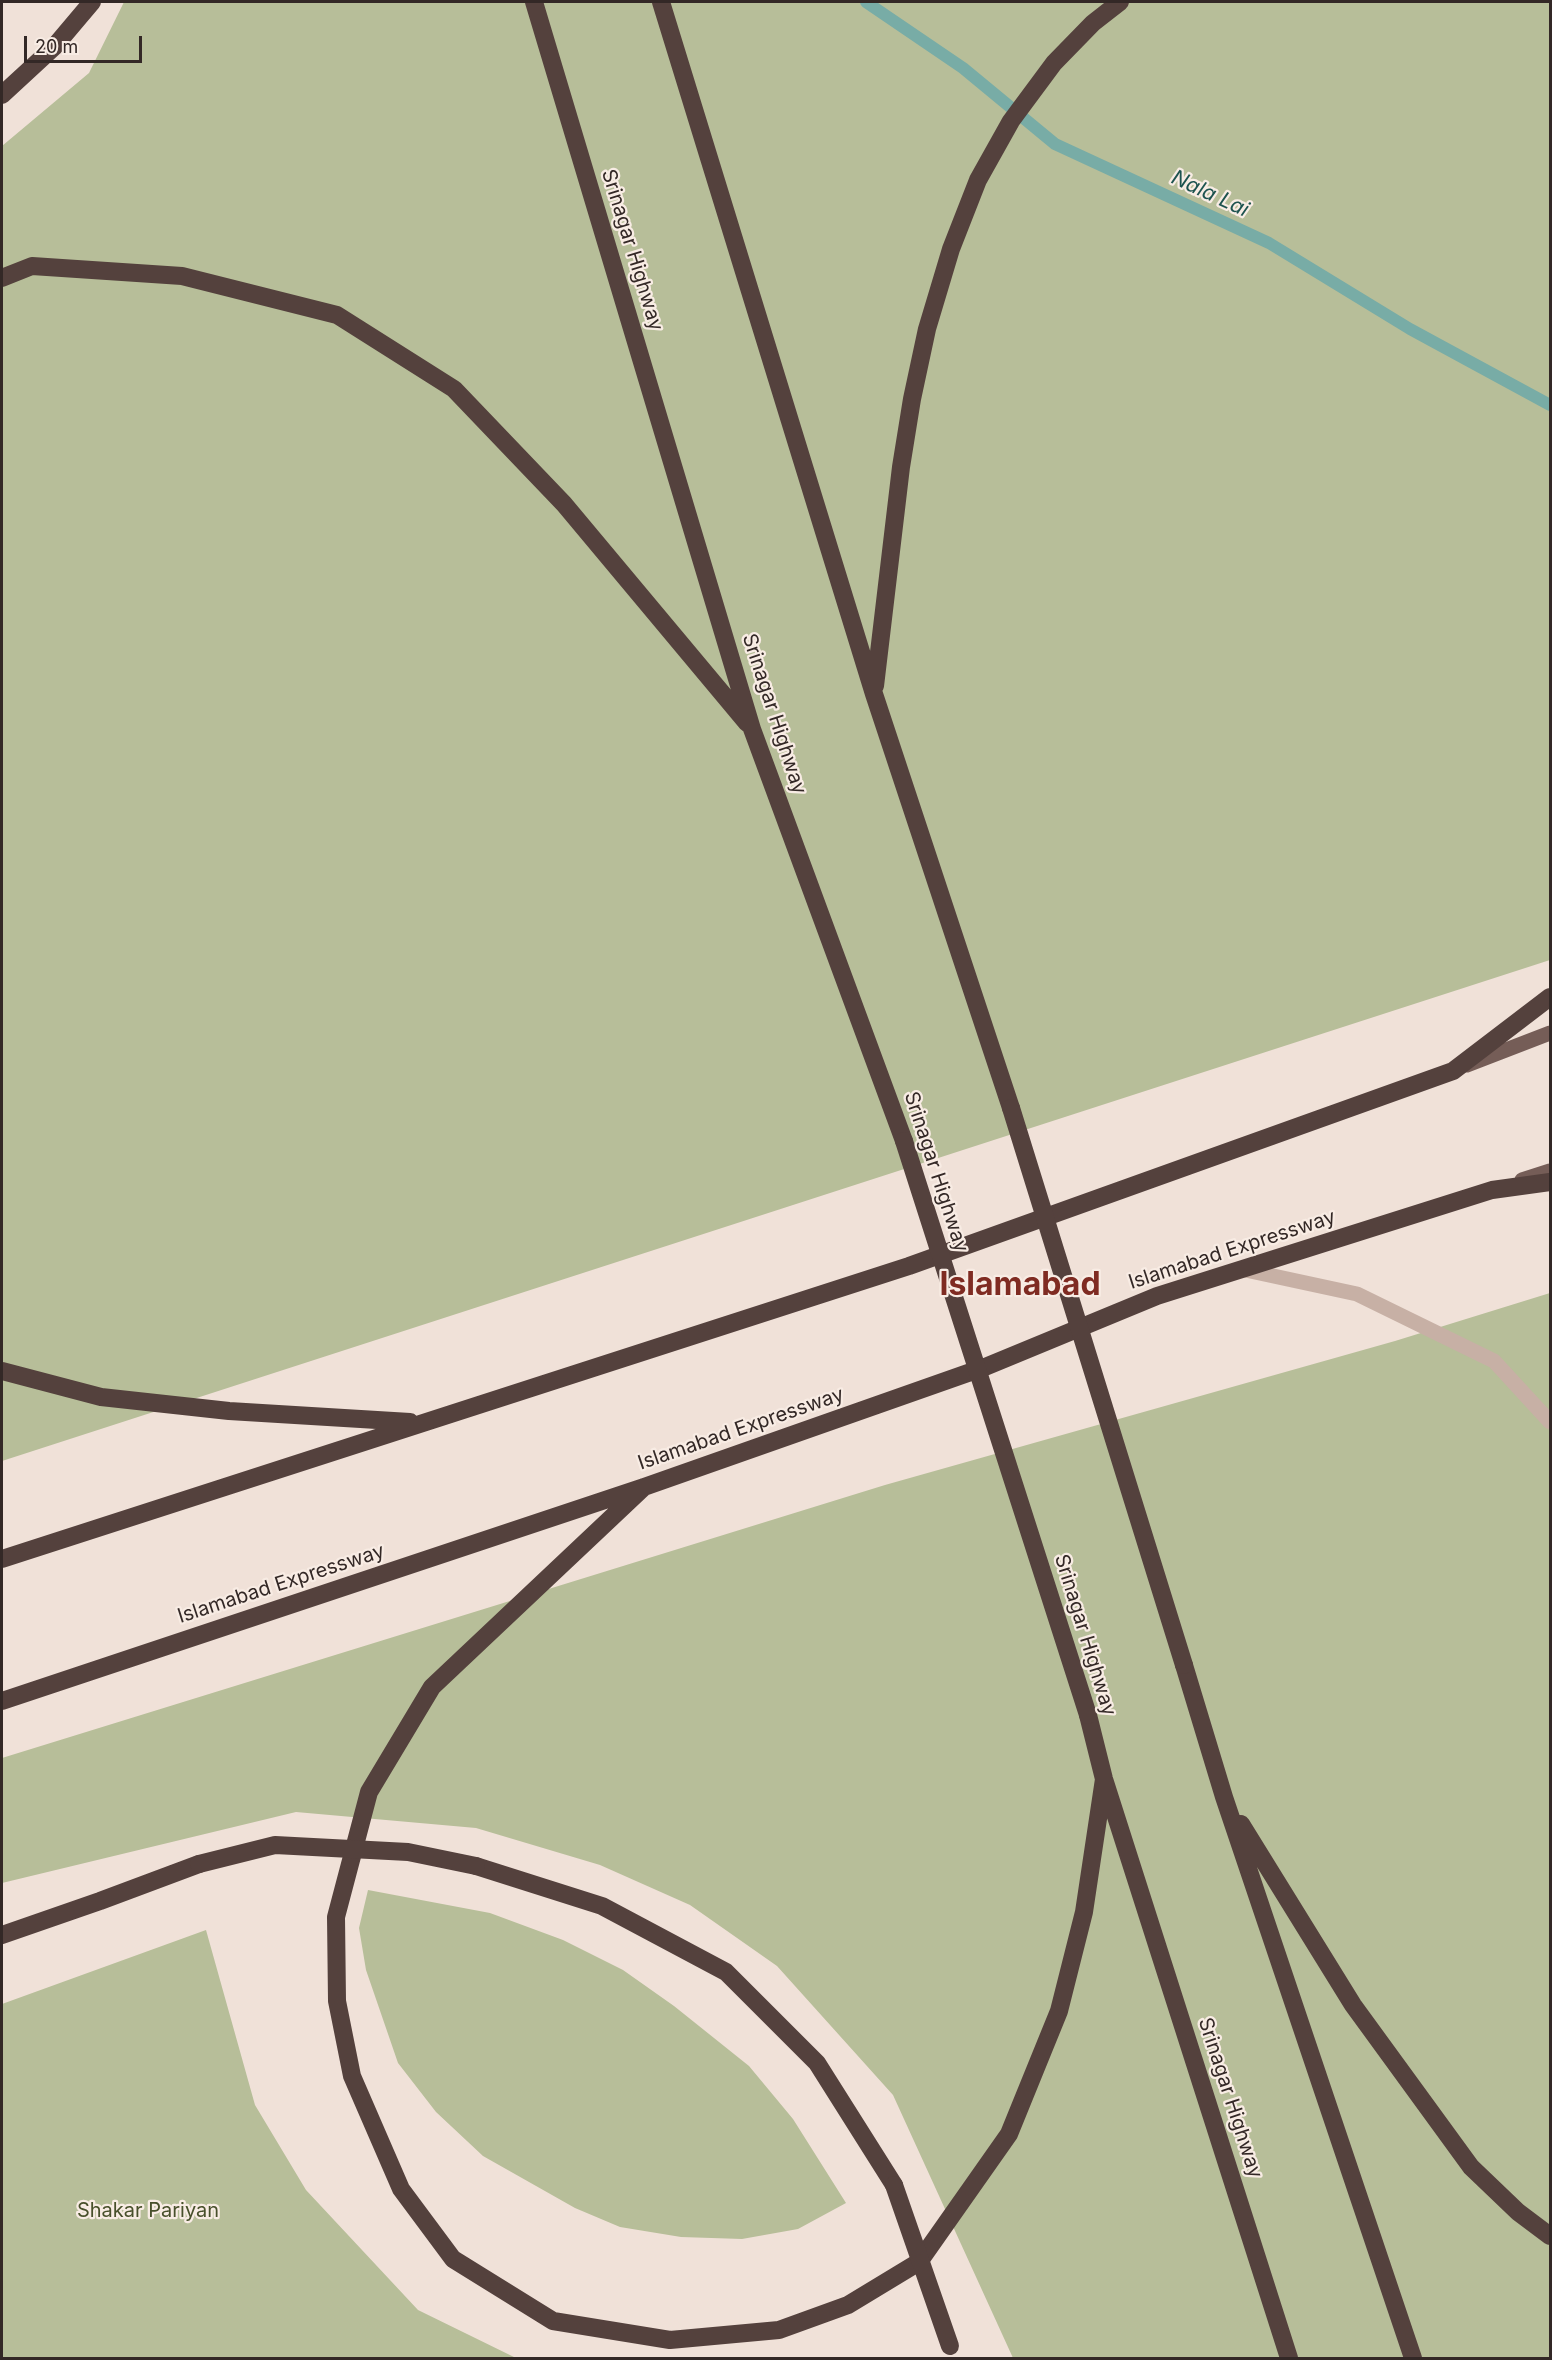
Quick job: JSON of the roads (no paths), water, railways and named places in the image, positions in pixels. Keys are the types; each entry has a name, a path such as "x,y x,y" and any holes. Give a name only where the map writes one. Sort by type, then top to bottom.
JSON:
{"highway":[{"path":"2,95 54,47 92,2"},
{"name":"Srinagar Highway","path":"534,2 752,729 904,1140 1088,1715 1104,1779 1289,2358"},
{"path":"661,2 679,54 874,694 1011,1108 1224,1797 1413,2358"},
{"path":"874,694 902,467 924,340 951,249 978,180 1011,121 1054,63 1094,23 1120,2"},
{"path":"2,278 32,266 182,276 337,315 454,389 564,504 752,729"},
{"path":"2,1559 909,1266 1453,1071 1551,997"},
{"name":"Islamabad Expressway","path":"2,1701 644,1487 985,1367 1157,1296 1491,1190 1551,1182"},
{"path":"2,1371 101,1397 229,1411 421,1422"},
{"path":"644,1487 432,1687 369,1792 336,1917 337,2001 352,2076 401,2188 453,2259 554,2321 670,2340 778,2330 848,2306 919,2262 1009,2134 1059,2011 1084,1912 1104,1779"},
{"path":"1224,1797 1353,2005 1471,2167 1518,2212 1551,2236"},
{"path":"2,1935 199,1864 275,1845 408,1852 476,1866 602,1906 726,1972 817,2063 894,2186 953,2352"}],"main road":[{"path":"1453,1071 1551,1033"},
{"path":"1491,1190 1551,1171"}],"lane":[{"path":"1241,1269 1357,1294 1484,1355 1494,1361 1551,1422"}],"waterway":[{"name":"Nala Lai","path":"866,2 963,68 1055,144 1269,243 1410,329 1550,405"}],"district":[{"name":"Islamabad","path":"1020,1285"}],"park label":[{"name":"Shakar Pariyan","path":"148,2211"}]}
